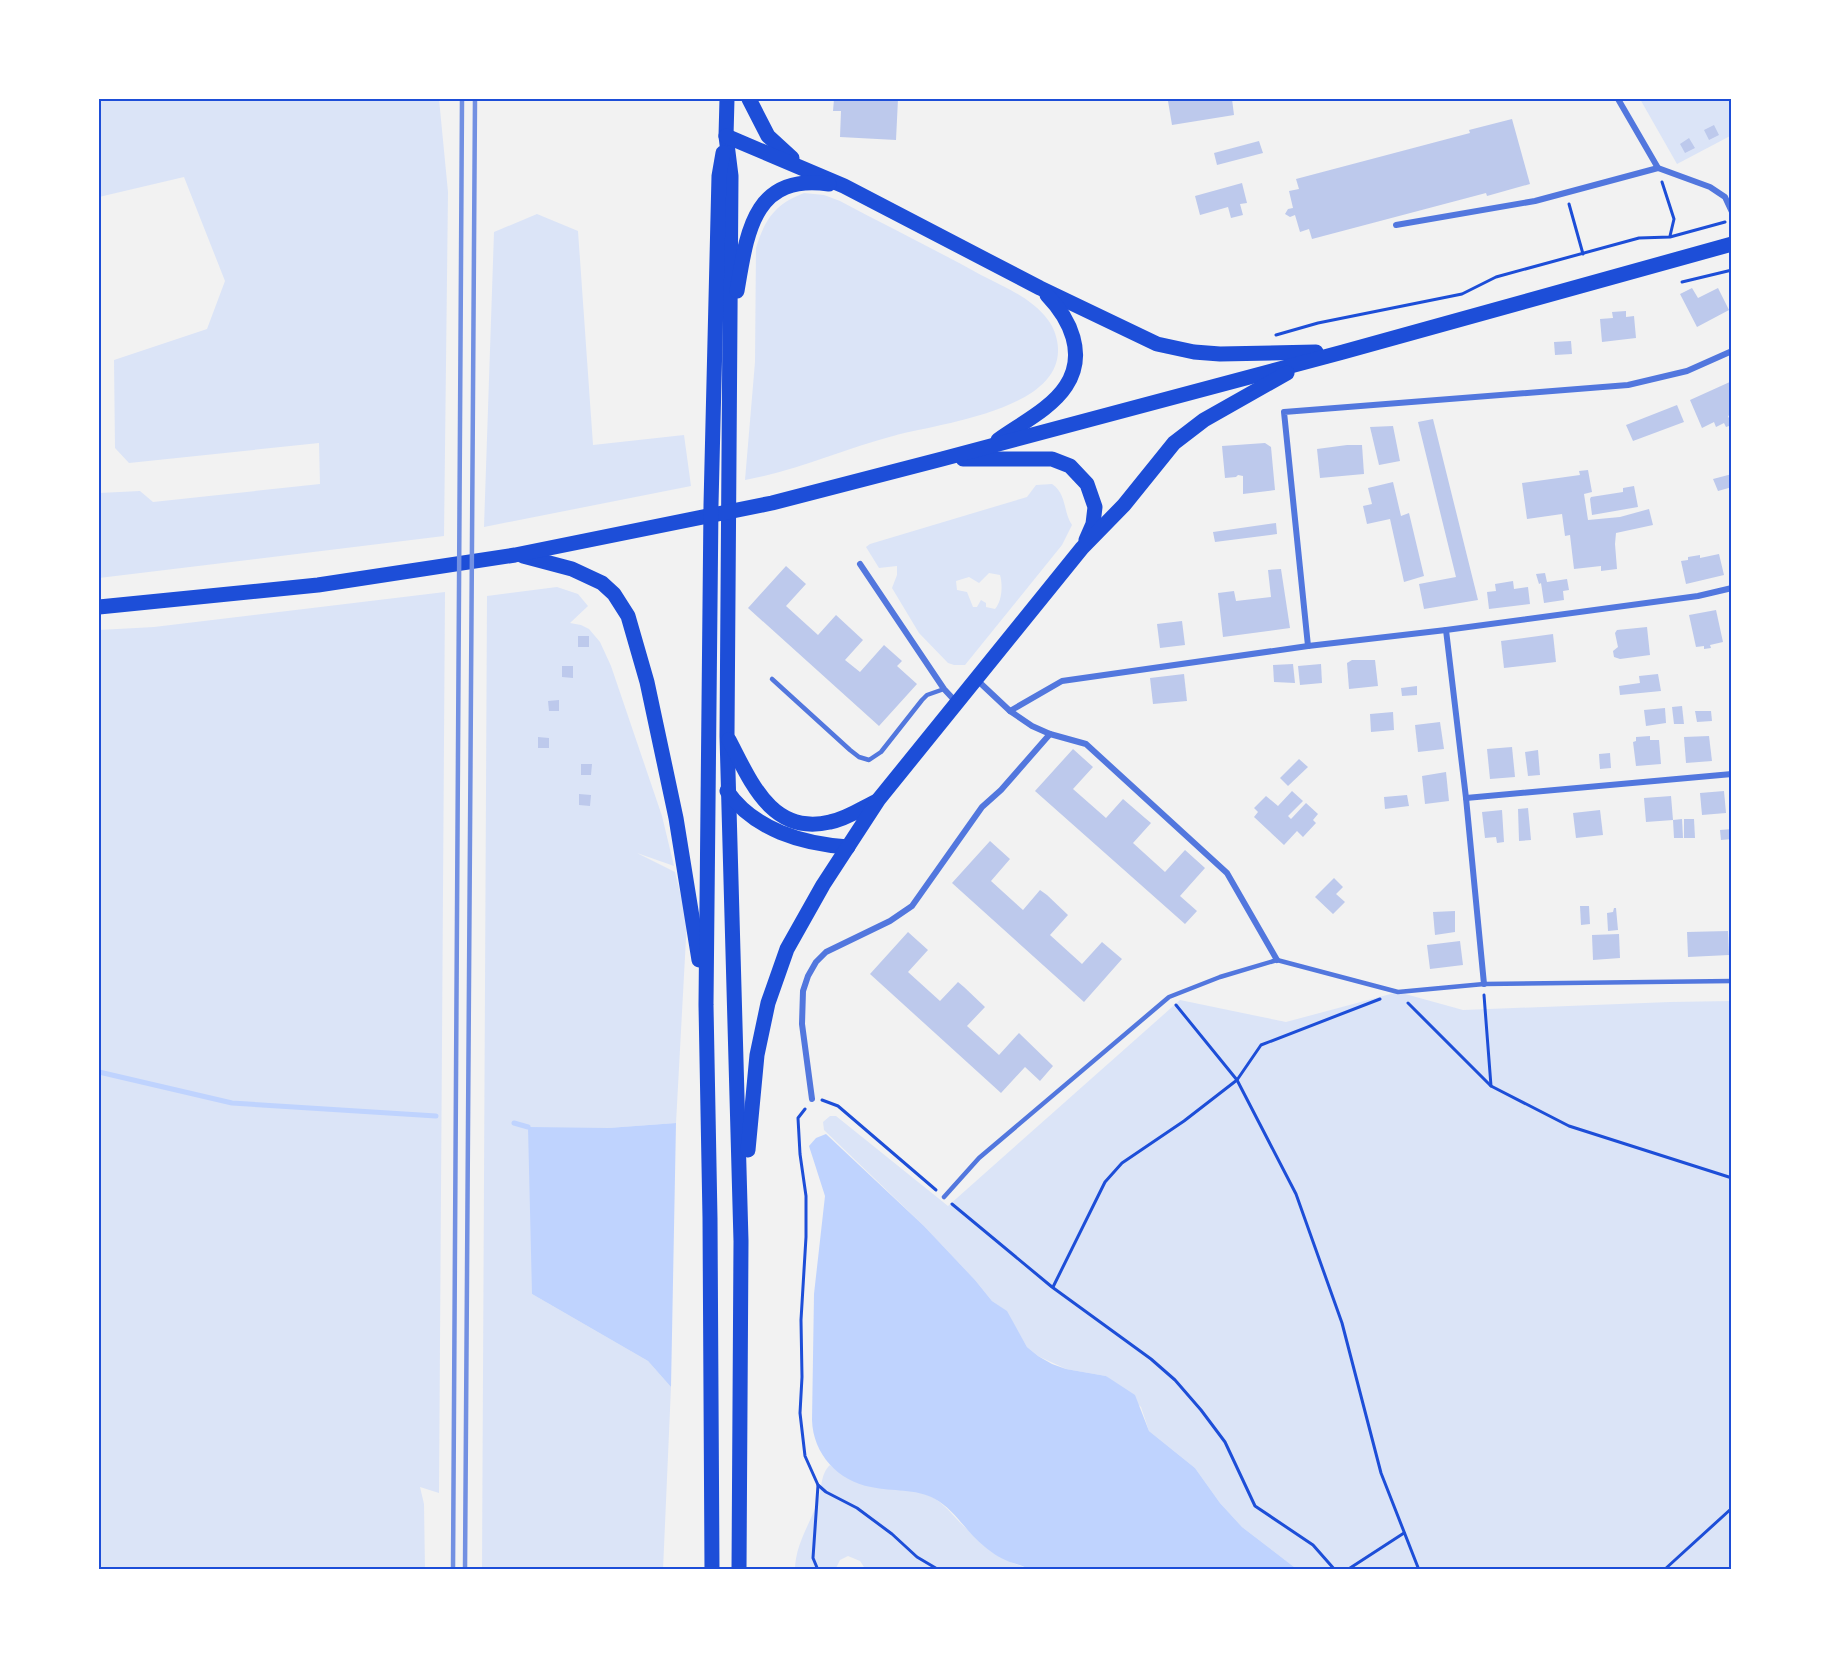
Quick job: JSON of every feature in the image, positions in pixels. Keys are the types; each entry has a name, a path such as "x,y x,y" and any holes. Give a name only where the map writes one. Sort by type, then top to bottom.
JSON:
{"main road":[{"path":"712,1570 706,1005 708,747 719,176 726,136 727,99"},
{"path":"749,99 768,136 778,147 814,173"},
{"path":"726,136 844,186 1040,288 1123,329 1168,348 1220,354 1343,352"},
{"path":"726,136 731,176 727,736 741,1241 739,1570"},
{"path":"730,332 747,237 756,213 776,192 794,184 804,182 844,186"},
{"path":"99,608 318,585 514,555 772,502 1343,352 1732,244"},
{"path":"990,446 1052,402 1066,387 1071,377 1076,350 1074,337 1061,311 1040,288"},
{"path":"741,1241 750,1114 757,1055 768,1003 787,949 804,917 848,847 879,799 1082,548 1124,505 1180,436 1308,361"},
{"path":"942,459 1052,459 1070,466 1087,484 1095,507 1093,524 1082,548"},
{"path":"514,555 550,562 589,576 614,594 628,616 647,682 680,837 706,1005"},
{"path":"727,736 764,802 775,812 790,820 815,824 830,823 879,799"},
{"path":"708,747 728,793 755,818 791,837 820,845 848,847"}],"street":[{"path":"1618,99 1658,168"},
{"path":"1396,225 1534,201 1658,168 1710,187 1725,196 1732,212"},
{"path":"1308,646 1284,412 1628,385 1687,371 1732,351"},
{"path":"860,564 944,689 957,703"},
{"path":"1010,711 1062,681 1308,646 1698,596 1732,588"},
{"path":"1446,630 1466,798 1484,984"},
{"path":"977,680 1010,711 1032,726 1050,734 1086,744 1227,873 1277,960"},
{"path":"812,1099 803,1013 803,991 816,962 826,952 890,921 912,906 982,807 1001,790 1050,734"},
{"path":"1466,798 1732,774"}],"lane":[{"path":"772,679 850,750 859,757 869,760 881,752 922,700 944,689"},
{"path":"944,1197 979,1158 1169,997 1220,977 1277,960 1398,992 1484,984 1732,981"}],"path":[{"path":"1658,168 1659,180 1674,219 1670,237"},
{"path":"1659,180 1672,184"},
{"path":"1566,192 1583,254"},
{"path":"1269,337 1318,323 1462,294 1496,277 1639,238 1670,237 1732,219"},
{"path":"1714,226 1718,220"},
{"path":"1682,282 1732,270"},
{"path":"1484,984 1491,1086"},
{"path":"1053,1287 1105,1182 1122,1163 1184,1121 1237,1080 1261,1045 1398,992 1491,1086 1569,1126 1732,1178"},
{"path":"1169,997 1237,1080 1296,1194 1342,1323 1381,1473 1419,1570"},
{"path":"939,1570 917,1557 872,1518 833,1497 818,1485 805,1456 800,1413 806,1196 798,1118 812,1099 827,1100 838,1106 1053,1287 1175,1380 1225,1442 1255,1506 1313,1545 1335,1570"},
{"path":"818,1485 813,1557 818,1570"},
{"path":"1664,1570 1732,1508"},
{"path":"1347,1570 1404,1533"}],"shaded area":[{"path":"99,99 439,99 448,192 444,536 99,578 99,493 140,491 153,502 320,484 319,443 129,463 115,448 114,360 207,329 225,281 184,177 99,197"},
{"path":"1640,99 1732,99 1732,135 1677,164"},
{"path":"804,193 824,195 840,201 1026,299 1041,312 1054,330 1058,349 1053,370 1039,387 1018,401 992,411 965,420 893,436 783,471 745,480 755,362 756,248 772,214 786,202"},
{"path":"537,214 578,231 593,445 684,435 691,486 484,527 494,232"},
{"path":"1052,484 1057,488 1063,498 1072,525 1062,545 965,665 948,663 919,633 892,588 897,575 897,566 879,568 866,547 1027,497 1036,485","holes":["989,573 1000,575 1001,593 995,609 986,607 986,603 981,600 977,607 973,607 967,592 957,590 956,581 969,577 979,583"]},
{"path":"557,587 578,594 588,606 570,623 589,629 600,642 611,666 662,816 674,866 637,853 675,872 687,920 676,1123 608,1128 532,1294 648,1361 671,1387 663,1570 482,1570 487,596"},
{"path":"445,592 439,1493 420,1487 424,1504 425,1570 99,1570 99,630 154,627"},
{"path":"1398,992 1463,1010 1732,1001 1732,1570 1298,1570 1242,1527 1220,1503 1195,1468 1149,1431 1141,1407 1106,1376 1066,1369 1038,1356 1027,1347 1006,1311 992,1301 924,1226 824,1130 823,1122 830,1116 836,1116 948,1206 1180,1000 1286,1022"},
{"path":"830,1465 856,1482 903,1489 930,1496 988,1546 1011,1562 1030,1570 866,1570 860,1561 848,1556 840,1560 836,1568 838,1570 795,1570 800,1543 818,1501 824,1473"}],"water":[{"path":"676,1123 671,1387 648,1361 532,1294 528,1127 608,1128"},
{"path":"826,1134 924,1226 992,1301 1007,1311 1027,1347 1052,1364 1066,1369 1106,1376 1135,1395 1149,1431 1195,1468 1220,1503 1242,1527 1298,1570 1030,1570 1005,1560 988,1549 949,1509 935,1499 920,1493 879,1489 859,1484 838,1472 822,1455 813,1432 812,1420 814,1294 825,1196 809,1146 816,1138"}],"building":[{"path":"834,99 898,99 896,140 840,137 841,111 833,111"},
{"path":"1232,99 1234,115 1172,125 1168,101"},
{"path":"1512,119 1530,184 1487,196 1486,193 1312,239 1309,229 1300,232 1295,215 1290,217 1285,214 1288,209 1293,208 1289,191 1299,189 1296,179 1470,133 1469,130"},
{"path":"1714,125 1719,135 1709,140 1704,130"},
{"path":"1689,138 1695,148 1685,153 1680,144"},
{"path":"1259,141 1263,153 1217,165 1214,153"},
{"path":"1242,183 1247,203 1240,204 1243,215 1231,218 1228,207 1200,215 1195,196"},
{"path":"1692,288 1698,298 1718,288 1729,310 1697,327 1680,294"},
{"path":"1626,311 1626,317 1634,316 1636,338 1602,342 1600,319 1613,318 1612,312"},
{"path":"1571,341 1572,354 1555,355 1554,342"},
{"path":"1732,381 1732,414 1728,416 1732,425 1726,427 1724,423 1716,427 1714,422 1702,428 1690,400"},
{"path":"1677,405 1684,422 1633,441 1626,425"},
{"path":"1433,419 1478,600 1424,609 1419,584 1456,577 1418,422"},
{"path":"1393,426 1400,461 1379,465 1370,427"},
{"path":"1265,443 1271,447 1275,490 1243,494 1243,476 1225,478 1222,446"},
{"path":"1362,445 1364,474 1320,478 1317,449"},
{"path":"1588,470 1592,492 1584,494 1588,520 1620,517 1649,509 1653,525 1616,533 1617,569 1601,571 1601,566 1574,569 1570,535 1565,536 1562,514 1527,519 1522,483 1580,475 1579,471"},
{"path":"1732,474 1732,487 1718,491 1713,479"},
{"path":"1393,482 1401,516 1409,513 1424,576 1404,582 1390,519 1367,524 1363,506 1372,504 1368,488"},
{"path":"1634,486 1638,507 1592,515 1591,497 1623,492 1623,488"},
{"path":"1276,523 1277,534 1215,542 1213,532"},
{"path":"1719,554 1724,575 1686,584 1681,561 1688,560 1688,557 1700,555 1700,558"},
{"path":"786,566 806,584 786,606 818,635 836,615 863,640 845,660 860,672 884,645 902,661 897,666 917,684 879,726 748,608"},
{"path":"1281,569 1290,628 1223,637 1218,593 1234,591 1236,601 1271,597 1268,570"},
{"path":"1545,573 1547,582 1567,579 1569,590 1563,591 1564,600 1544,603 1541,583 1539,584 1536,574"},
{"path":"1513,581 1514,589 1528,587 1530,604 1489,609 1487,592 1496,591 1495,584"},
{"path":"1716,610 1723,642 1710,645 1711,648 1696,647 1689,615"},
{"path":"1182,621 1185,645 1160,648 1157,624"},
{"path":"1647,627 1650,655 1620,659 1614,657 1613,651 1618,647 1615,633 1617,630"},
{"path":"1553,634 1556,662 1504,668 1501,641"},
{"path":"578,636 589,636 589,647 578,647"},
{"path":"1352,660 1375,660 1378,686 1349,689 1347,663"},
{"path":"1293,664 1295,683 1274,682 1273,665"},
{"path":"1321,664 1322,683 1300,685 1298,666"},
{"path":"562,666 573,666 573,678 562,677"},
{"path":"1184,674 1187,701 1153,704 1150,678"},
{"path":"1658,674 1661,691 1620,695 1619,686 1640,683 1639,676"},
{"path":"1417,686 1417,695 1402,696 1401,688"},
{"path":"559,700 559,711 549,711 548,701"},
{"path":"1682,706 1684,724 1674,724 1672,707"},
{"path":"1665,708 1666,723 1646,726 1644,710"},
{"path":"1695,711 1711,711 1712,721 1697,722"},
{"path":"1393,712 1394,730 1371,732 1370,714"},
{"path":"1440,722 1444,749 1418,752 1415,725"},
{"path":"1650,736 1650,740 1659,740 1661,764 1636,766 1633,742 1636,741 1636,737"},
{"path":"1709,736 1712,761 1686,763 1684,737"},
{"path":"538,737 549,738 549,748 538,748"},
{"path":"1512,747 1515,777 1490,779 1487,749"},
{"path":"1073,749 1093,767 1073,789 1106,818 1123,799 1151,823 1133,843 1165,872 1185,850 1205,868 1180,896 1197,911 1185,924 1035,791"},
{"path":"1538,750 1540,775 1528,776 1525,752"},
{"path":"1610,753 1611,768 1600,769 1599,754"},
{"path":"1299,759 1308,767 1288,786 1280,778"},
{"path":"581,764 592,764 591,775 581,775"},
{"path":"1446,772 1449,801 1425,804 1422,776"},
{"path":"1292,791 1303,801 1288,816 1291,819 1306,803 1318,814 1313,820 1316,823 1303,837 1297,831 1284,845 1254,817 1258,812 1254,808 1266,796 1278,806"},
{"path":"1724,791 1726,813 1702,815 1700,793"},
{"path":"579,794 591,795 590,806 579,805"},
{"path":"1407,795 1409,806 1385,809 1384,797"},
{"path":"1671,796 1673,820 1646,822 1644,798"},
{"path":"1528,808 1531,840 1519,841 1518,809"},
{"path":"1502,810 1504,842 1497,843 1496,837 1485,838 1482,812"},
{"path":"1600,810 1603,835 1576,838 1573,813"},
{"path":"1682,819 1683,838 1674,838 1673,820"},
{"path":"1684,819 1694,819 1695,838 1684,838"},
{"path":"1732,829 1732,839 1721,840 1720,830"},
{"path":"990,841 1010,859 991,881 1023,910 1040,890 1047,895 1068,915 1050,935 1082,964 1102,942 1122,959 1084,1002 952,883"},
{"path":"1334,878 1343,887 1336,894 1345,902 1333,914 1315,897"},
{"path":"1580,906 1589,906 1590,924 1581,925"},
{"path":"1616,908 1618,930 1608,931 1607,913 1613,912"},
{"path":"1455,911 1455,932 1435,935 1433,912"},
{"path":"1728,931 1729,955 1688,957 1687,932"},
{"path":"908,932 928,950 908,972 940,1001 958,982 985,1007 967,1026 999,1055 1019,1033 1053,1066 1040,1081 1025,1067 1001,1093 870,974"},
{"path":"1619,934 1620,958 1593,960 1592,935"},
{"path":"1460,941 1463,965 1430,969 1427,945"}],"waterway":[{"path":"99,1072 232,1103 436,1116"},
{"path":"514,1123 528,1127"}],"railway":[{"path":"453,1570 462,99"},
{"path":"465,1570 475,99"}]}
